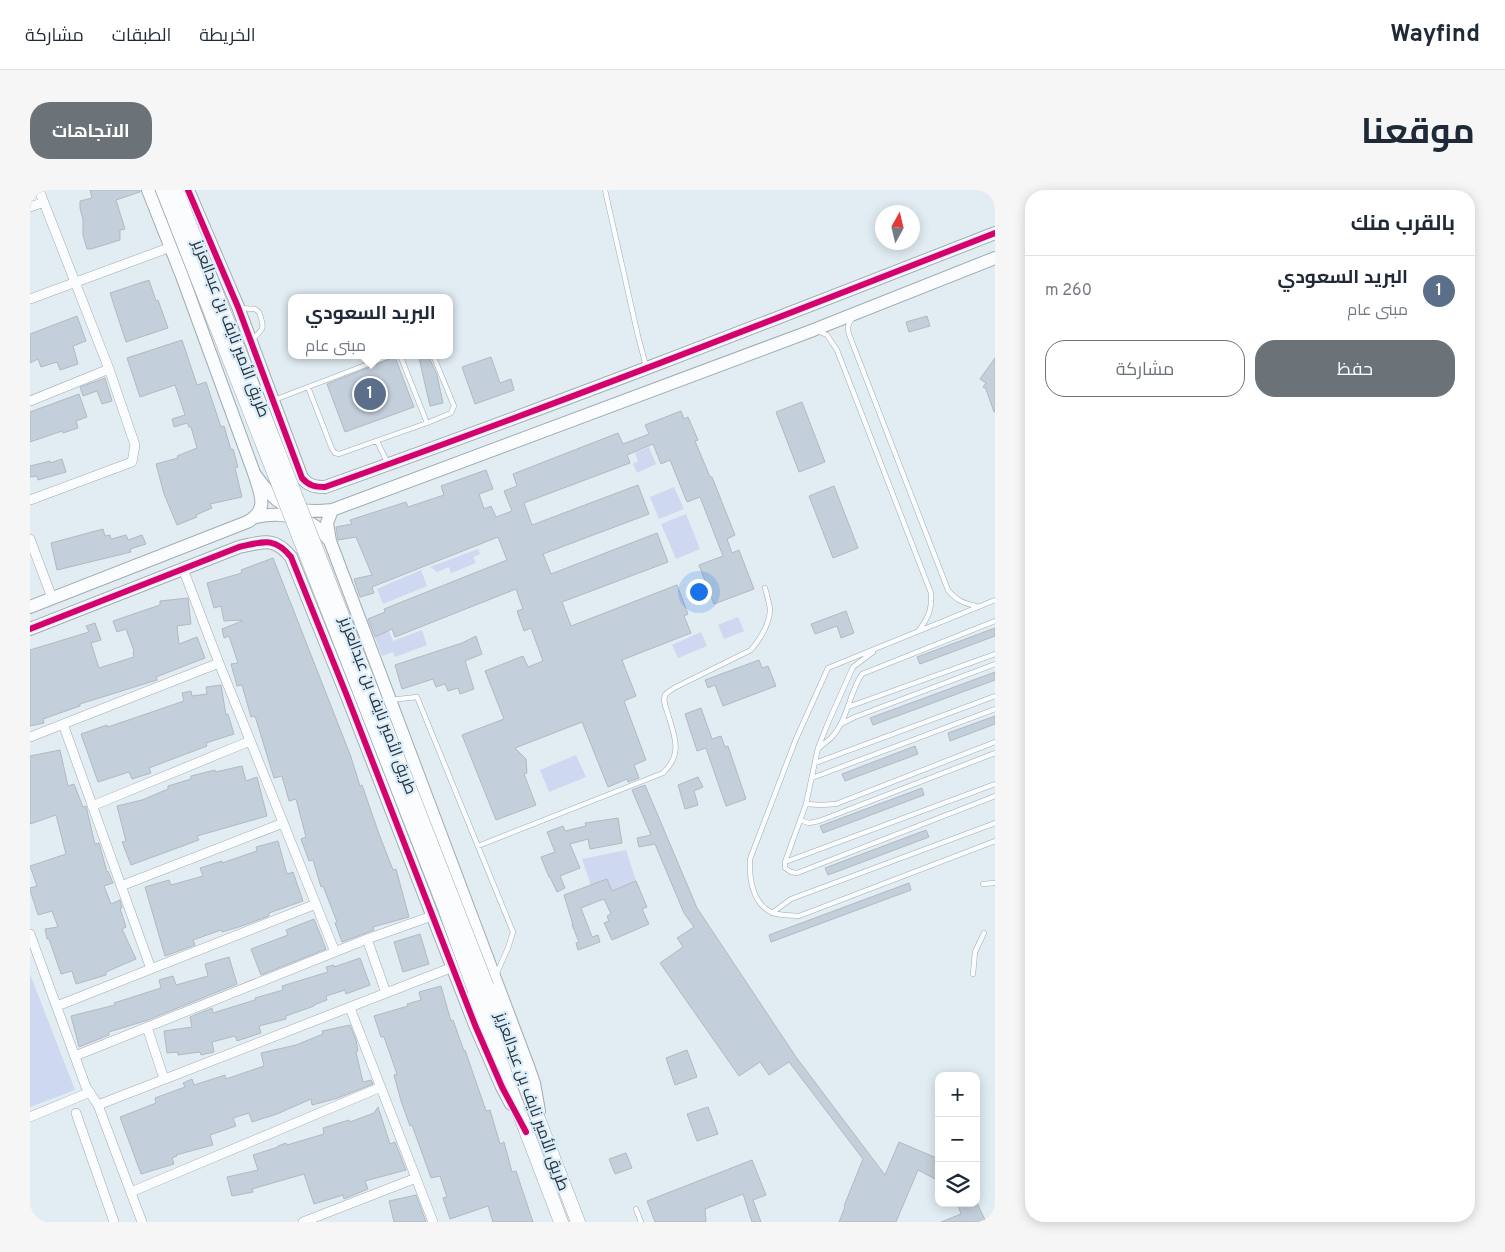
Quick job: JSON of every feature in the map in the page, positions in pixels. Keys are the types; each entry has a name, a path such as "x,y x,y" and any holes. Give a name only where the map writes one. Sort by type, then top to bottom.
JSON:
{"main road":[{"name":"طريق الأمير نايف بن عبدالعزيز","path":"164,190 445,908 486,986 526,1132 561,1222"},
{"name":"طريق الأمير نايف بن عبدالعزيز","path":"176,190 578,1222"}],"street":[{"path":"30,500 132,462 135,445 76,281 39,190"},
{"path":"148,190 171,247 254,473 262,501 260,512 256,517"},
{"path":"188,190 238,308 302,478 308,484 317,487 325,487 388,465 647,369 995,234"},
{"path":"30,208 44,202"},
{"path":"30,299 171,247"},
{"path":"254,473 264,487 281,504 299,510 332,510 811,331 995,258"},
{"path":"30,401 109,369"},
{"path":"239,430 257,456 271,461 279,457 282,450 281,421"},
{"path":"332,510 327,523 330,542 390,700 486,986"},
{"path":"30,607 256,517 269,514 294,517 313,524 330,542"},
{"path":"30,539 52,598"},
{"path":"30,629 239,548 267,542 276,543 283,547 291,557 432,916 502,1087 526,1132"},
{"path":"317,622 308,582 311,572 320,567 329,566 334,569 348,590"},
{"path":"183,569 219,664 336,952"},
{"path":"30,737 219,664"},
{"path":"63,724 151,969"},
{"path":"92,806 250,741"},
{"path":"121,886 283,823"},
{"path":"56,1006 316,904"},
{"path":"75,1056 367,939 432,916"},
{"path":"30,934 86,1087 98,1105 142,1222"},
{"path":"367,939 386,993"},
{"path":"98,1105 453,968"},
{"path":"350,1008 433,1222"},
{"path":"147,1027 164,1080"},
{"path":"131,1192 381,1087"},
{"path":"30,1117 90,1092"},
{"path":"76,1113 114,1222"},
{"path":"303,1222 416,1178"}],"lane":[{"path":"605,190 647,369"},
{"path":"238,308 255,309 260,312 264,324 263,330 251,341"},
{"path":"860,312 848,325 847,330 948,590 954,598 965,604 977,606"},
{"path":"811,331 822,332 827,335 836,350 931,593 932,606 930,616 918,630"},
{"path":"273,401 382,359"},
{"path":"402,359 427,423"},
{"path":"308,387 335,453 339,454 451,413 454,406 435,359"},
{"path":"377,440 388,465"},
{"path":"478,846 663,774 674,761 676,750 676,741 664,702 666,695 674,688 751,650 759,640 770,610 765,588"},
{"path":"995,600 828,668 796,739 750,859 749,874 753,890 760,904 772,913 799,916 995,841"},
{"path":"818,748 832,738 841,724 857,681 862,674 995,621"},
{"path":"878,648 853,667 818,748 806,804 785,862 785,868 790,872 797,873 995,796"},
{"path":"848,707 995,654"},
{"path":"841,724 995,664"},
{"path":"815,763 995,696"},
{"path":"390,700 417,697 513,932 508,948 486,986"},
{"path":"812,778 995,709"},
{"path":"806,804 836,804 995,742"},
{"path":"800,820 809,823 819,821 995,752"},
{"path":"785,862 995,784"},
{"path":"772,913 791,899 995,823"},
{"path":"983,884 995,883"},
{"path":"973,974 975,952 984,933"},
{"path":"636,1209 641,1222"}],"shaded area":[{"path":"649,447 656,464 637,473 633,464 638,461 635,453"},
{"path":"674,487 684,509 659,519 650,497"},
{"path":"686,514 700,549 676,559 661,524"},
{"path":"478,549 480,554 473,557 476,563 451,573 449,567 437,572 430,567"},
{"path":"421,570 427,586 383,604 377,589"},
{"path":"738,617 744,631 724,639 718,625"},
{"path":"387,627 393,641 422,630 427,645 395,657 393,652 382,656 373,632"},
{"path":"701,632 707,646 678,658 672,645"},
{"path":"576,755 586,777 549,792 540,770"},
{"path":"626,850 636,881 612,891 607,879 591,886 582,859"},
{"path":"30,974 75,1090 30,1107"}],"building":[{"path":"90,190 140,190 140,192 116,200 125,229 120,230 120,240 87,249 83,235 80,201 92,198"},
{"path":"149,280 168,328 126,342 110,293"},
{"path":"77,316 86,341 73,346 78,364 60,370 57,362 41,367 38,359 30,363 30,334"},
{"path":"927,316 930,326 909,332 906,322"},
{"path":"182,340 197,385 206,382 221,427 224,426 231,450 233,449 238,467 235,468 242,497 210,504 212,508 196,515 197,517 177,525 164,494 156,464 178,458 177,456 197,448 191,427 187,423 174,427 172,419 185,415 175,385 140,397 127,358"},
{"path":"491,357 500,383 511,379 514,390 475,404 462,367"},
{"path":"995,358 994,412 986,389 983,387 986,383 980,379"},
{"path":"390,359 396,359 414,407 345,432 327,384"},
{"path":"419,359 430,359 437,375 443,403 430,406"},
{"path":"105,378 112,401 102,404 97,391 83,396 80,387"},
{"path":"79,394 87,417 76,421 78,428 63,433 62,431 30,442 30,412"},
{"path":"802,402 825,462 799,472 776,412"},
{"path":"681,411 684,419 688,417 698,440 695,441 710,477 712,477 735,535 727,539 732,553 739,550 754,589 714,604 699,565 723,556 700,497 687,502 670,460 661,464 653,444 627,455 630,463 524,503 532,525 638,485 649,514 543,554 551,574 657,533 668,562 562,602 571,626 677,585 688,614 684,616 691,633 622,660 636,696 624,701 646,760 634,765 639,778 628,782 627,779 608,787 582,722 515,748 526,759 527,773 524,774 536,805 496,820 462,735 504,719 485,671 523,656 528,667 543,661 531,628 524,631 517,611 523,609 516,589 395,637 392,629 375,637 368,619 385,612 384,609 507,560 498,537 372,587 374,593 360,597 354,579 372,575 356,537 338,540 336,527 352,524 350,520 406,502 408,507 444,495 441,486 486,470 493,489 479,494 484,509 491,506 496,517 512,511 504,491 517,486 513,474 618,433 623,444 649,434 645,425"},
{"path":"62,459 66,472 38,480 37,476 30,477 30,466"},
{"path":"834,486 858,548 833,558 809,496"},
{"path":"103,529 105,536 110,535 111,539 126,535 128,540 142,535 146,544 130,549 131,552 57,570 51,543"},
{"path":"273,558 351,757 360,786 362,785 393,870 396,869 409,917 373,927 374,930 342,942 335,923 337,922 323,886 321,887 313,860 309,861 301,839 306,837 296,799 289,801 282,776 274,778 255,716 251,717 242,685 237,686 231,664 238,663 229,636 224,638 222,629 242,620 224,621 221,606 214,608 207,583 242,573 241,570"},
{"path":"188,598 191,624 177,626 179,644 197,637 205,658 156,677 157,680 80,704 80,706 43,719 44,723 30,726 30,650 89,632 86,626 95,623 101,640 91,643 99,668 134,657 134,651 126,629 117,632 113,621 160,605 160,601"},
{"path":"846,611 854,633 841,638 837,626 815,634 811,624"},
{"path":"995,628 995,636 920,664 917,657"},
{"path":"476,636 482,654 465,661 474,689 460,694 458,688 448,691 445,684 436,687 433,679 402,689 395,665 462,643"},
{"path":"759,660 762,668 768,666 776,686 723,706 715,685 708,688 705,680"},
{"path":"995,672 995,680 873,725 870,718"},
{"path":"221,685 226,715 228,714 234,734 206,743 207,746 149,768 151,773 132,779 129,772 98,782 81,734 107,725 108,727 184,701 182,693 191,691 192,696 207,694 206,687"},
{"path":"701,708 712,739 721,736 725,747 728,746 746,799 726,806 706,748 697,751 685,714"},
{"path":"995,716 995,724 950,741 948,733"},
{"path":"915,746 918,754 845,781 842,774"},
{"path":"60,750 68,786 74,784 83,807 86,806 95,844 99,843 107,872 113,883 104,886 111,904 120,900 122,908 120,908 126,927 122,929 136,959 106,972 106,975 76,984 72,971 61,974 49,939 47,939 45,929 58,927 52,911 38,915 30,890 30,888 37,886 30,866 66,854 56,815 30,824 30,756"},
{"path":"242,766 246,781 257,777 267,816 197,836 199,840 131,865 122,842 126,841 117,806 142,800 168,789 168,786 191,779 191,776"},
{"path":"698,777 703,787 694,791 698,805 685,809 678,785"},
{"path":"645,785 697,908 796,1057 885,1175 899,1142 935,1157 935,1179 918,1170 896,1222 839,1222 863,1159 789,1062 769,1075 760,1062 739,1076 660,963 683,947 677,938 694,927 684,913 655,844 639,847 637,838 651,835 632,790"},
{"path":"922,788 924,795 823,833 820,826"},
{"path":"618,818 622,843 590,849 588,839 570,844 580,868 560,876 565,888 557,892 541,857 555,852 547,832 563,826 565,831 586,826 585,823"},
{"path":"926,830 929,837 828,875 825,868"},
{"path":"278,841 287,874 293,872 303,901 269,913 269,916 242,926 222,932 221,930 193,940 195,945 165,956 145,887 169,880 171,885 203,876 200,868 257,851 256,847"},
{"path":"607,879 612,891 636,881 647,907 642,909 649,924 612,940 604,923 609,921 607,916 611,914 604,899 581,908 592,937 598,935 600,942 578,950 576,943 579,942 564,895"},
{"path":"909,883 911,890 771,942 769,935"},
{"path":"314,919 326,949 261,975 251,949 288,935 286,930"},
{"path":"420,934 429,964 403,972 394,942"},
{"path":"229,957 237,984 148,1020 109,1032 109,1035 79,1047 71,1016 115,1005 114,1003 161,988 159,980 173,976 176,985 208,976 205,964"},
{"path":"360,958 370,985 346,994 345,990 326,996 327,1000 286,1016 286,1019 259,1026 261,1033 237,1041 235,1036 212,1042 214,1052 201,1055 200,1052 178,1055 178,1052 167,1053 164,1031 192,1027 190,1017 212,1008 213,1013 255,1000 255,998 283,990 282,986 328,972 326,967 334,965 334,967"},
{"path":"441,986 451,1021 453,1020 465,1050 486,1111 490,1110 500,1144 504,1142 512,1172 516,1171 533,1222 493,1222 488,1206 450,1219 443,1198 447,1197 440,1176 431,1178 412,1125 410,1126 394,1075 397,1074 384,1037 381,1037 374,1016 408,1006 407,1004 421,1000 419,992"},
{"path":"350,1025 356,1040 358,1051 356,1052 363,1082 371,1080 373,1084 338,1098 312,1105 311,1099 277,1114 252,1122 249,1113 233,1118 236,1126 210,1135 213,1145 176,1155 172,1158 174,1164 141,1174 120,1117 156,1103 155,1098 185,1087 183,1083 192,1079 194,1085 225,1075 226,1079 264,1066 261,1053 296,1045 323,1034 322,1031"},
{"path":"687,1050 697,1077 675,1085 666,1058"},
{"path":"378,1107 390,1144 395,1142 406,1170 365,1181 368,1189 344,1199 343,1195 314,1204 304,1174 252,1189 253,1192 232,1196 227,1177 258,1170 253,1155 286,1143 287,1145 324,1134 323,1128 349,1120 350,1122 374,1113"},
{"path":"708,1107 718,1134 697,1141 687,1114"},
{"path":"626,1153 632,1168 615,1174 609,1159"},
{"path":"752,1160 766,1195 753,1200 761,1222 752,1222 743,1194 705,1209 706,1222 655,1222 647,1201"},
{"path":"416,1195 426,1222 394,1222 389,1201"},
{"path":"958,1207 979,1207 986,1222 941,1222 961,1214"}],"cycle path":[{"path":"188,190 238,307 302,478 310,484 321,487 409,457 745,331 995,233"},
{"path":"30,629 239,547 268,542 285,550 291,557 347,696 475,1025 502,1087 526,1132"}],"place":[{"name":"البريد السعودي","path":"370,394"}]}
